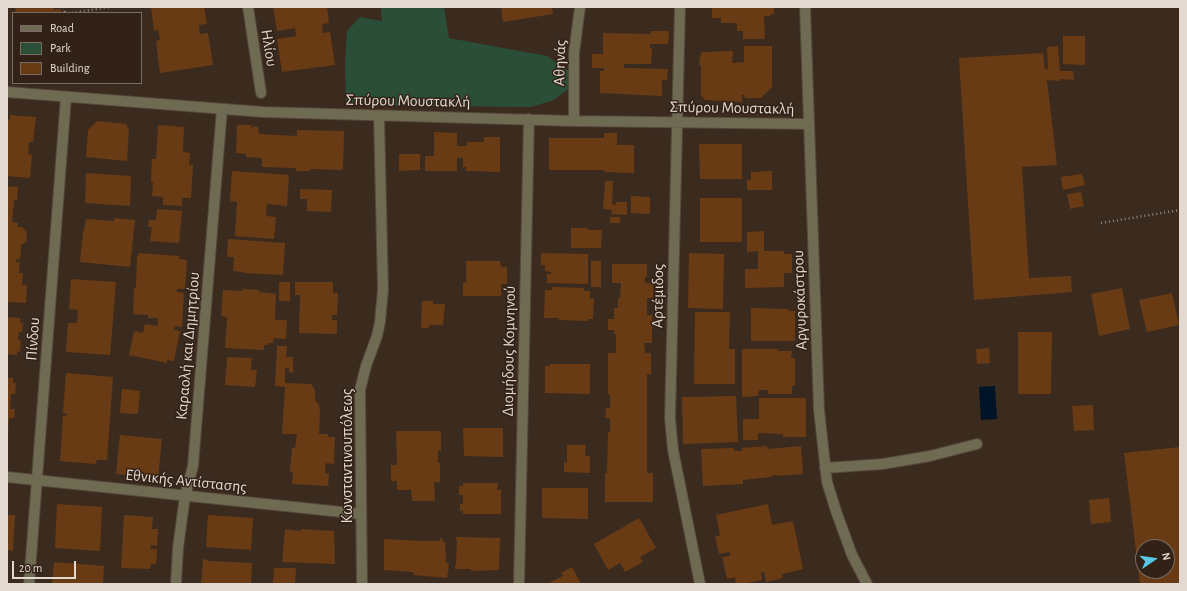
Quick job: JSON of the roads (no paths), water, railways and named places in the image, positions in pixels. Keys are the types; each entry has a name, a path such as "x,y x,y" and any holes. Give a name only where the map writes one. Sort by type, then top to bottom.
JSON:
{"street":[{"name":"Ηλίου","path":"248,7 261,93"},
{"name":"Αθηνάς","path":"574,121 574,53 580,7"},
{"name":"Αρτέμιδος","path":"680,7 670,418 673,450 700,584"},
{"name":"Αργυροκάστρου","path":"806,7 819,410 827,482 852,555 867,584"},
{"name":"Σπύρου Μουστακλή","path":"7,92 263,112 574,121 809,124"},
{"name":"Πίνδου","path":"29,584 66,97"},
{"name":"Καραολή και Δημητρίου","path":"176,584 178,548 185,496 193,466 222,109"},
{"name":"Κωνσταντινουπόλεως","path":"362,584 360,390 366,366 377,336 383,290 379,116"},
{"name":"Διομήδους Κομνηνού","path":"519,584 529,119"},
{"path":"826,468 883,464 930,456 977,444"},
{"name":"Εθνικής Αντίστασης","path":"7,477 361,514"}],"water":[{"path":"995,386 997,419 981,420 979,387"}]}
